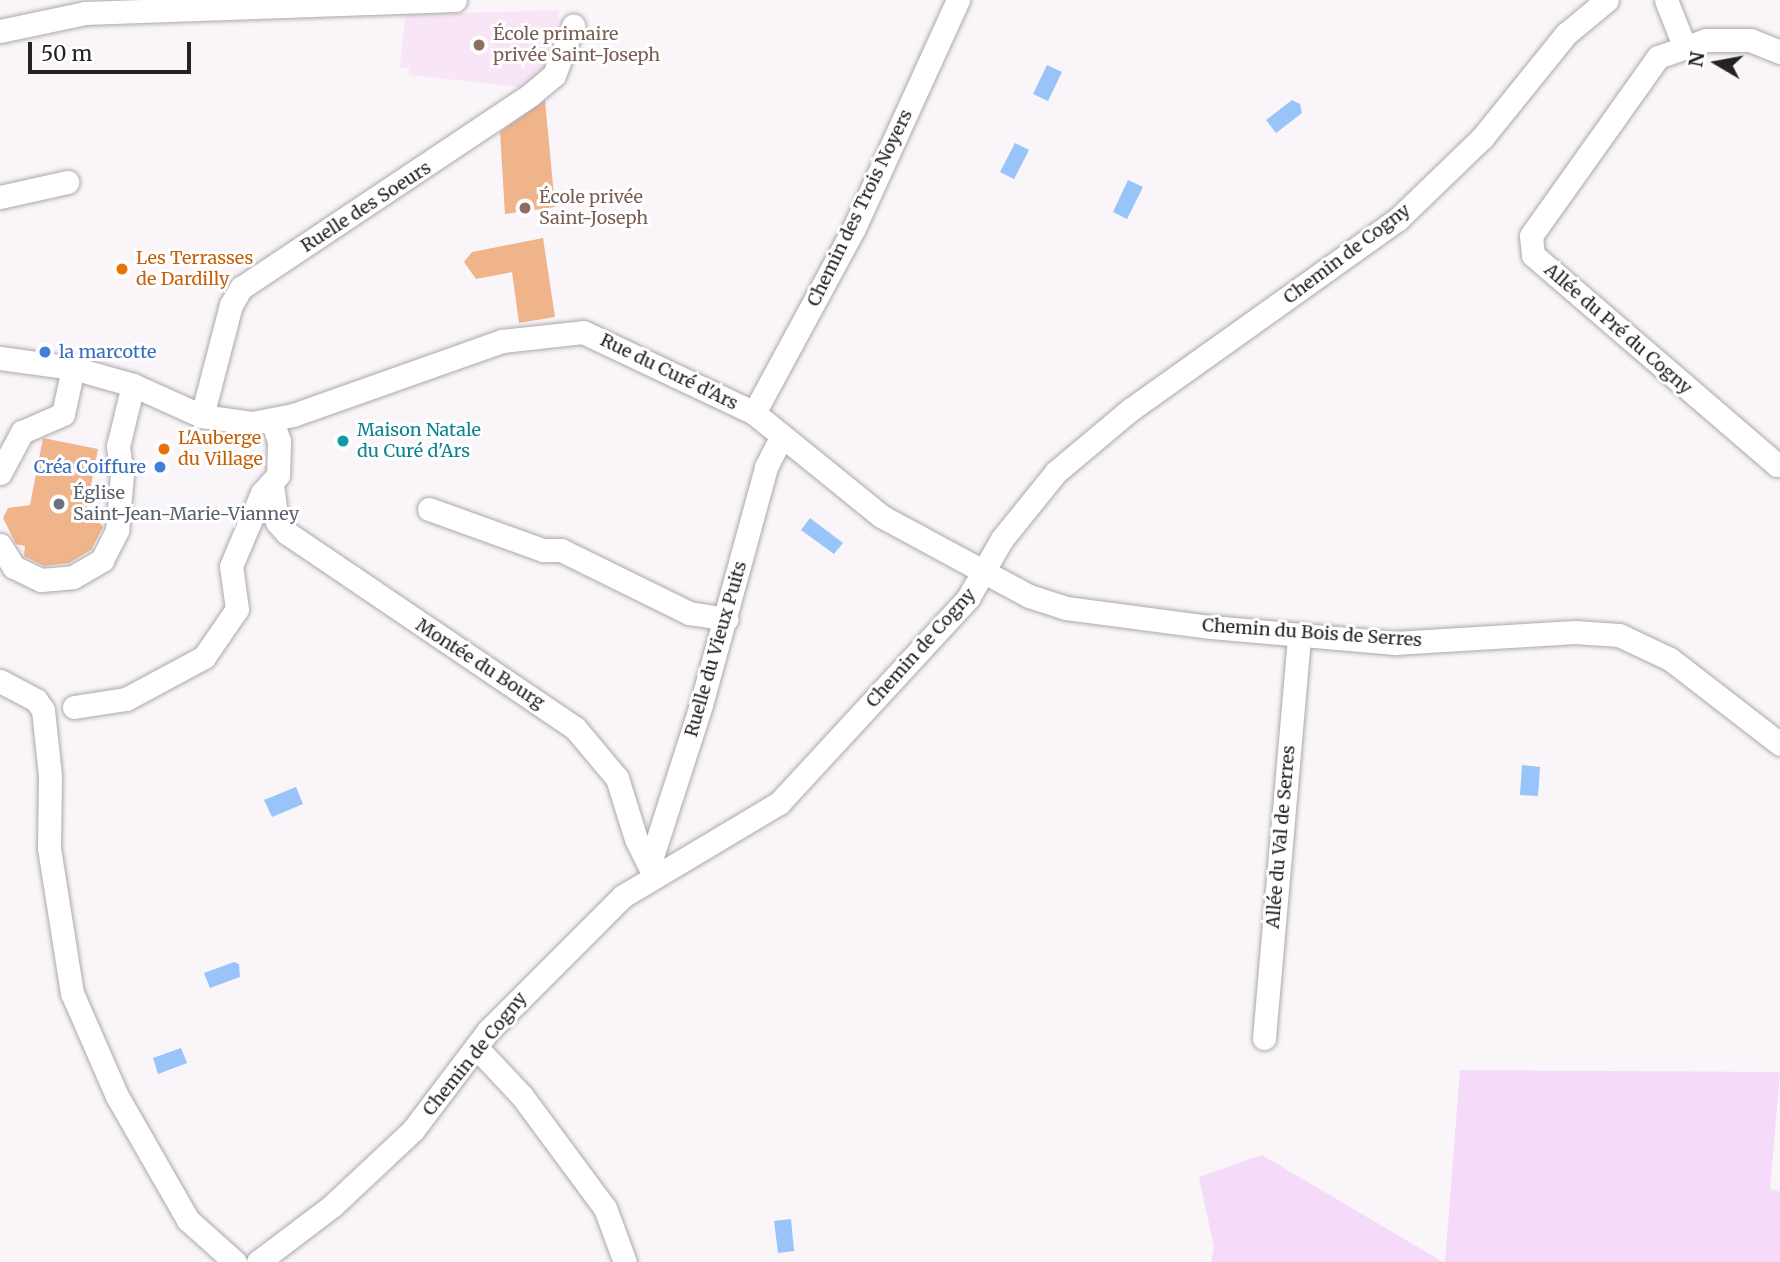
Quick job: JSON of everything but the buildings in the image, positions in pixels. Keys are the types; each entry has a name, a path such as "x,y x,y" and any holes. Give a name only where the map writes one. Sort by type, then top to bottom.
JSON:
{"street":[{"path":"0,20 40,11 85,13 455,0"},
{"name":"Chemin des Trois Noyers","path":"754,413 853,228 958,0"},
{"name":"Chemin de Cogny","path":"258,1262 332,1206 413,1130 476,1047 528,987 652,870 779,803 926,647 986,573 1002,539 1056,472 1130,410 1398,219 1482,138 1566,34 1607,0"},
{"path":"1666,0 1684,43"},
{"path":"0,31 85,13"},
{"name":"Ruelle des Soeurs","path":"202,416 235,295 360,212 554,75 573,26"},
{"name":"Allée du Pré du Cogny","path":"1780,52 1742,40 1684,43 1658,57 1637,81 1531,236 1533,255 1777,466 1780,463"},
{"path":"0,197 67,182"},
{"name":"Rue du Curé d'Ars","path":"272,421 502,341 552,331 605,339 754,413 881,516 986,573"},
{"path":"0,358 73,368 133,385 202,416 272,421 279,454 272,485 262,493 231,566 237,609 204,657 126,699 74,707"},
{"path":"0,473 22,432 63,414 73,368"},
{"path":"0,545 24,575 73,577 102,560 114,542 122,475 118,446 133,385"},
{"name":"Ruelle du Vieux Puits","path":"652,870 727,619 766,467 782,436"},
{"name":"Montée du Bourg","path":"272,485 277,522 287,533 575,728 617,778 636,839 652,870"},
{"path":"429,509 542,550 561,550 689,613 727,619"},
{"name":"Chemin du Bois de Serres","path":"986,573 1066,608 1299,635 1395,643 1575,632 1619,635 1671,659 1780,744"},
{"name":"Allée du Val de Serres","path":"1264,1038 1299,635"},
{"path":"0,681 36,700 43,709 50,776 49,848 72,993 117,1096 188,1220 235,1262"},
{"path":"476,1047 522,1096 605,1208 625,1262"}],"shaded area":[{"name":"École primaire privée Saint-Joseph","path":"559,10 553,58 530,88 409,75 409,68 400,67 405,15"},
{"path":"1460,1070 1780,1072 1770,1189 1780,1192 1780,1262 1445,1262"},
{"path":"1262,1155 1443,1262 1211,1262 1214,1247 1199,1177"}],"water":[{"path":"1047,65 1062,72 1048,101 1033,94"},
{"path":"1292,100 1300,104 1302,113 1276,133 1266,120"},
{"path":"1015,143 1029,150 1014,179 1000,172"},
{"path":"1128,180 1143,187 1127,219 1113,212"},
{"path":"810,518 843,543 834,554 801,530"},
{"path":"1522,765 1540,767 1538,796 1520,795"},
{"path":"296,787 303,804 272,817 264,800"},
{"path":"234,962 239,964 240,977 210,988 204,973"},
{"path":"181,1048 187,1063 158,1074 153,1058"},
{"path":"791,1219 794,1251 778,1253 774,1221"}],"place":[{"name":"École primaire privée Saint-Joseph","path":"479,45"},
{"name":"École privée Saint-Joseph","path":"525,208"},
{"name":"Les Terrasses de Dardilly","path":"122,269"},
{"name":"la marcotte","path":"45,352"},
{"name":"Maison Natale du Curé d'Ars","path":"343,441"},
{"name":"L'Auberge du Village","path":"164,449"},
{"name":"Créa Coiffure","path":"160,467"},
{"name":"Église Saint-Jean-Marie-Vianney","path":"59,504"}]}
